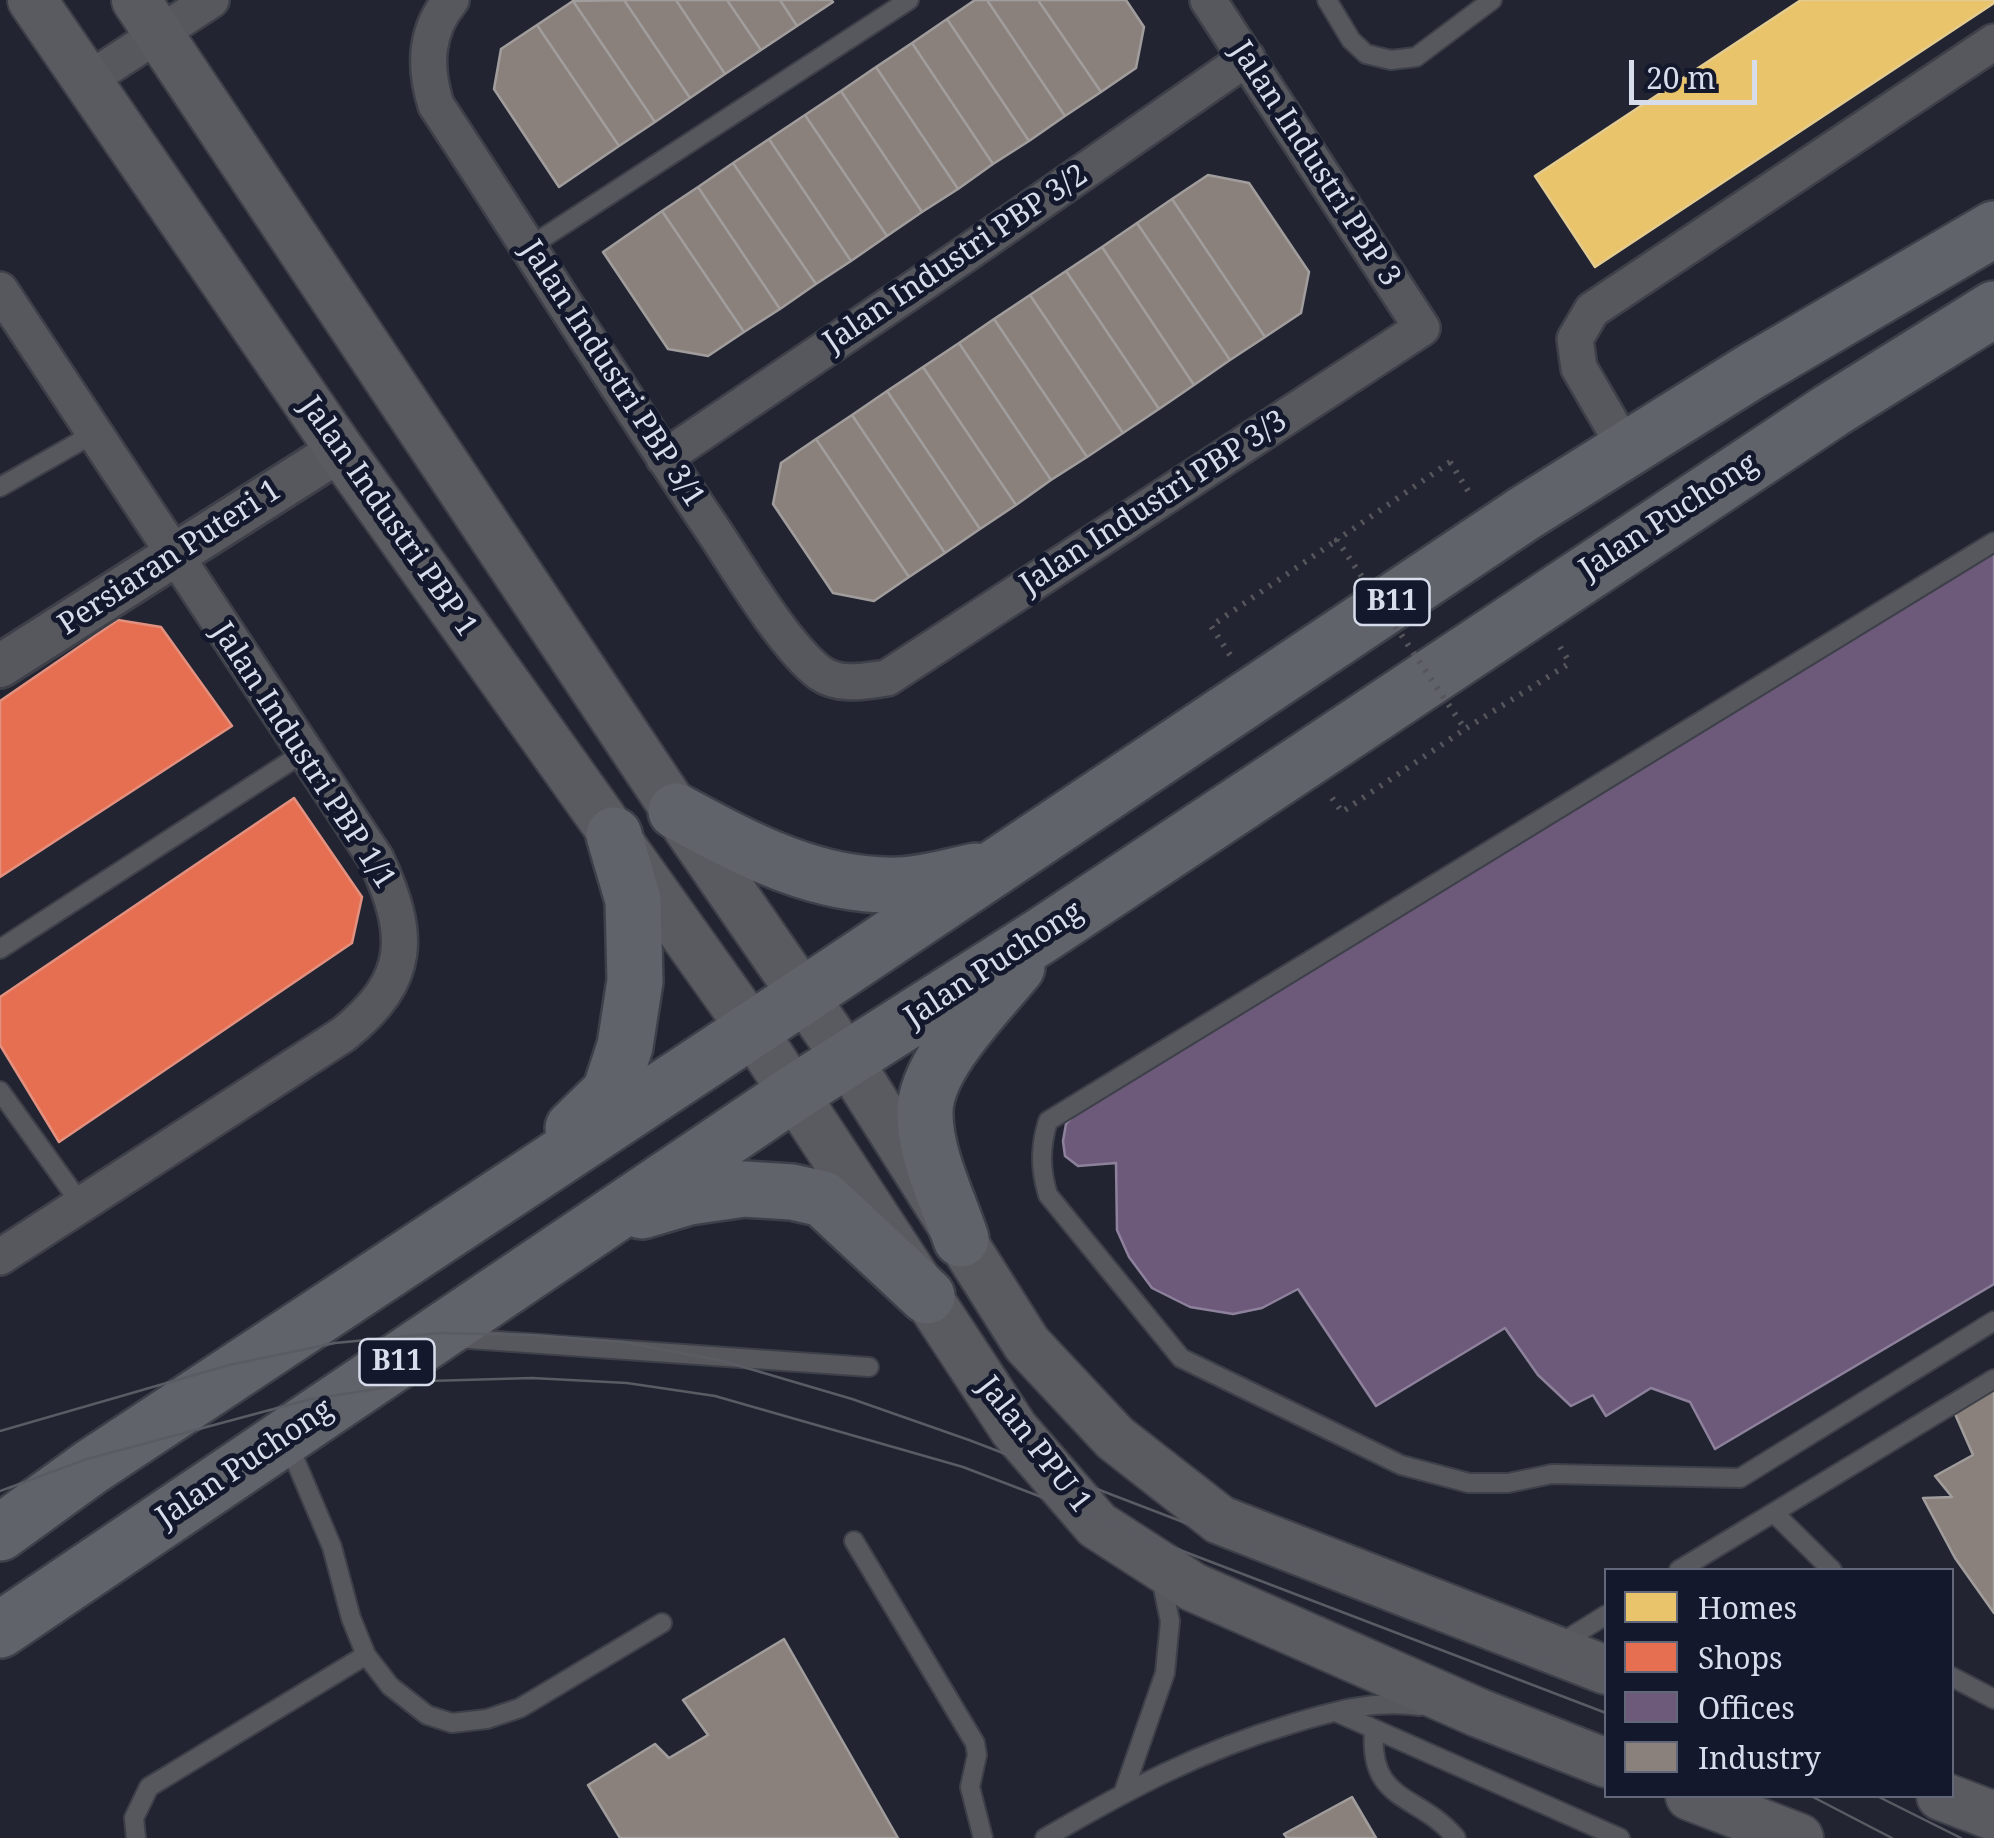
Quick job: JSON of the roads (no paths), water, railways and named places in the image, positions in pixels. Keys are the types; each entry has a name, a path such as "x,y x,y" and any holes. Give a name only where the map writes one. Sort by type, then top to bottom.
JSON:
{"main road":[{"name":"Jalan Industri PBP 1","path":"32,0 340,450 752,1028 794,1094"},
{"path":"148,17 676,811 804,996"},
{"name":"B11","path":"0,1533 108,1456 1525,513 1752,370 1994,228"},
{"name":"Jalan Puchong","path":"0,1630 846,1059 1044,934 1832,410 1994,309"},
{"path":"676,811 753,853 802,872 851,882 902,885 996,867"},
{"path":"513,1186 610,1092 625,1046 634,980 633,900 614,835"},
{"path":"960,1239 929,1144 924,1110 933,1075 1044,934"},
{"name":"Jalan PPU 1","path":"804,996 1027,1344 1115,1438 1220,1520 1604,1669"},
{"name":"Jalan PPU 1","path":"794,1094 1014,1429 1097,1526 1194,1588 1479,1714 1604,1762"},
{"path":"600,1225 688,1197 744,1189 792,1192 824,1199 927,1296"},
{"path":"1695,1798 1799,1838"},
{"path":"1945,1798 1994,1816"}],"street":[{"path":"88,80 148,17 212,0"},
{"name":"Jalan Industri PBP 3/1","path":"452,0 432,32 427,56 436,104 664,458 751,586 810,663 823,675 849,683 887,678"},
{"name":"Jalan Industri PBP 3","path":"1208,0 1422,328"},
{"path":"1626,449 1579,368 1575,338 1592,310 1994,42"},
{"name":"Jalan Industri PBP 3/2","path":"664,458 964,256 1247,58"},
{"name":"Jalan Industri PBP 1/1","path":"0,290 376,860 395,901 400,939 393,981 373,1010 344,1034 0,1256"},
{"name":"Jalan Industri PBP 3/3","path":"887,678 1422,328"},
{"name":"Persiaran Puteri 1","path":"0,666 340,450"}],"lane":[{"path":"530,248 909,0"},
{"path":"1327,0 1351,40 1366,54 1391,60 1416,57 1492,0"},
{"path":"0,488 94,434"},
{"path":"1994,542 1048,1121 1042,1142 1042,1173 1048,1195 1181,1358 1402,1465 1469,1483 1508,1483 1552,1474 1740,1478 1994,1321"},
{"path":"0,949 303,753"},
{"path":"0,1092 82,1204"},
{"path":"434,1337 869,1367"},
{"path":"1683,1568 1994,1379"},
{"path":"285,1436 332,1547 366,1655 390,1686 427,1715 452,1723 486,1719 520,1708 662,1622"},
{"path":"1774,1513 1830,1568"},
{"path":"854,1541 975,1742 977,1755 970,1787 984,1838"},
{"path":"1123,1794 1165,1673 1170,1621 1159,1566"},
{"path":"1551,1648 1604,1616"},
{"path":"136,1838 134,1818 148,1788 366,1655"},
{"path":"1954,1679 1994,1699"},
{"path":"1045,1838 1123,1794 1228,1743 1335,1712 1385,1702 1479,1714"},
{"path":"1335,1712 1620,1838"},
{"path":"1374,1729 1372,1752 1380,1776 1456,1838"}],"tram line":[{"path":"0,1431 229,1365 335,1343 440,1333 623,1342 723,1361 852,1399 969,1440 1604,1683"},
{"path":"0,1491 87,1459 311,1399 429,1381 532,1378 627,1383 715,1396 963,1467 1604,1712"},
{"path":"1815,1798 1892,1838"},
{"path":"1881,1798 1961,1838"}]}
